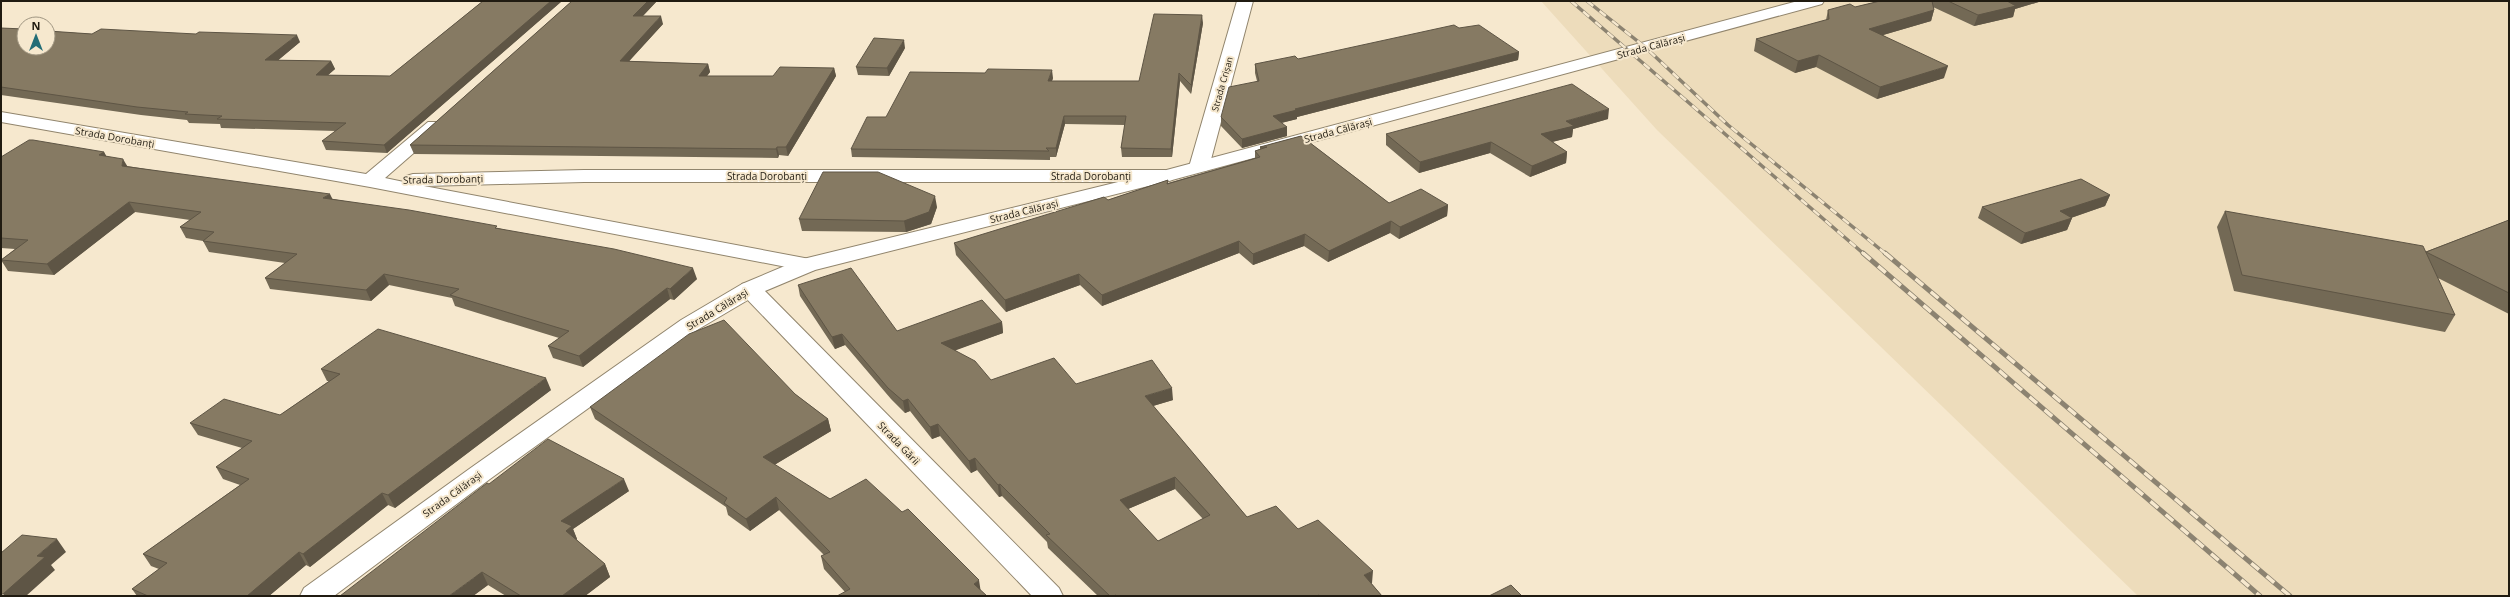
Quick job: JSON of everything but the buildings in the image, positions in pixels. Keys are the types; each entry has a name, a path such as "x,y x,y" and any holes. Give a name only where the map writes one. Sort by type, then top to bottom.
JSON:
{"street":[{"name":"Strada Crișan","path":"1199,167 1245,1"},
{"name":"Strada Călărași","path":"314,596 481,473 689,325 750,289 807,265 1165,176 1816,1"},
{"path":"370,181 447,115"},
{"name":"Strada Dorobanți","path":"1,117 370,181 807,265"},
{"name":"Strada Dorobanți","path":"370,181 584,176 1165,176"},
{"name":"Strada Gării","path":"750,289 1049,596"}],"shaded area":[{"path":"1541,1 2509,1 2509,596 2138,596 1657,130"}],"railway":[{"path":"1571,1 1864,254"},
{"path":"1587,1 1645,47 1728,125 1886,254"},
{"path":"1863,253 2260,596"},
{"path":"1885,253 2290,596"}]}
